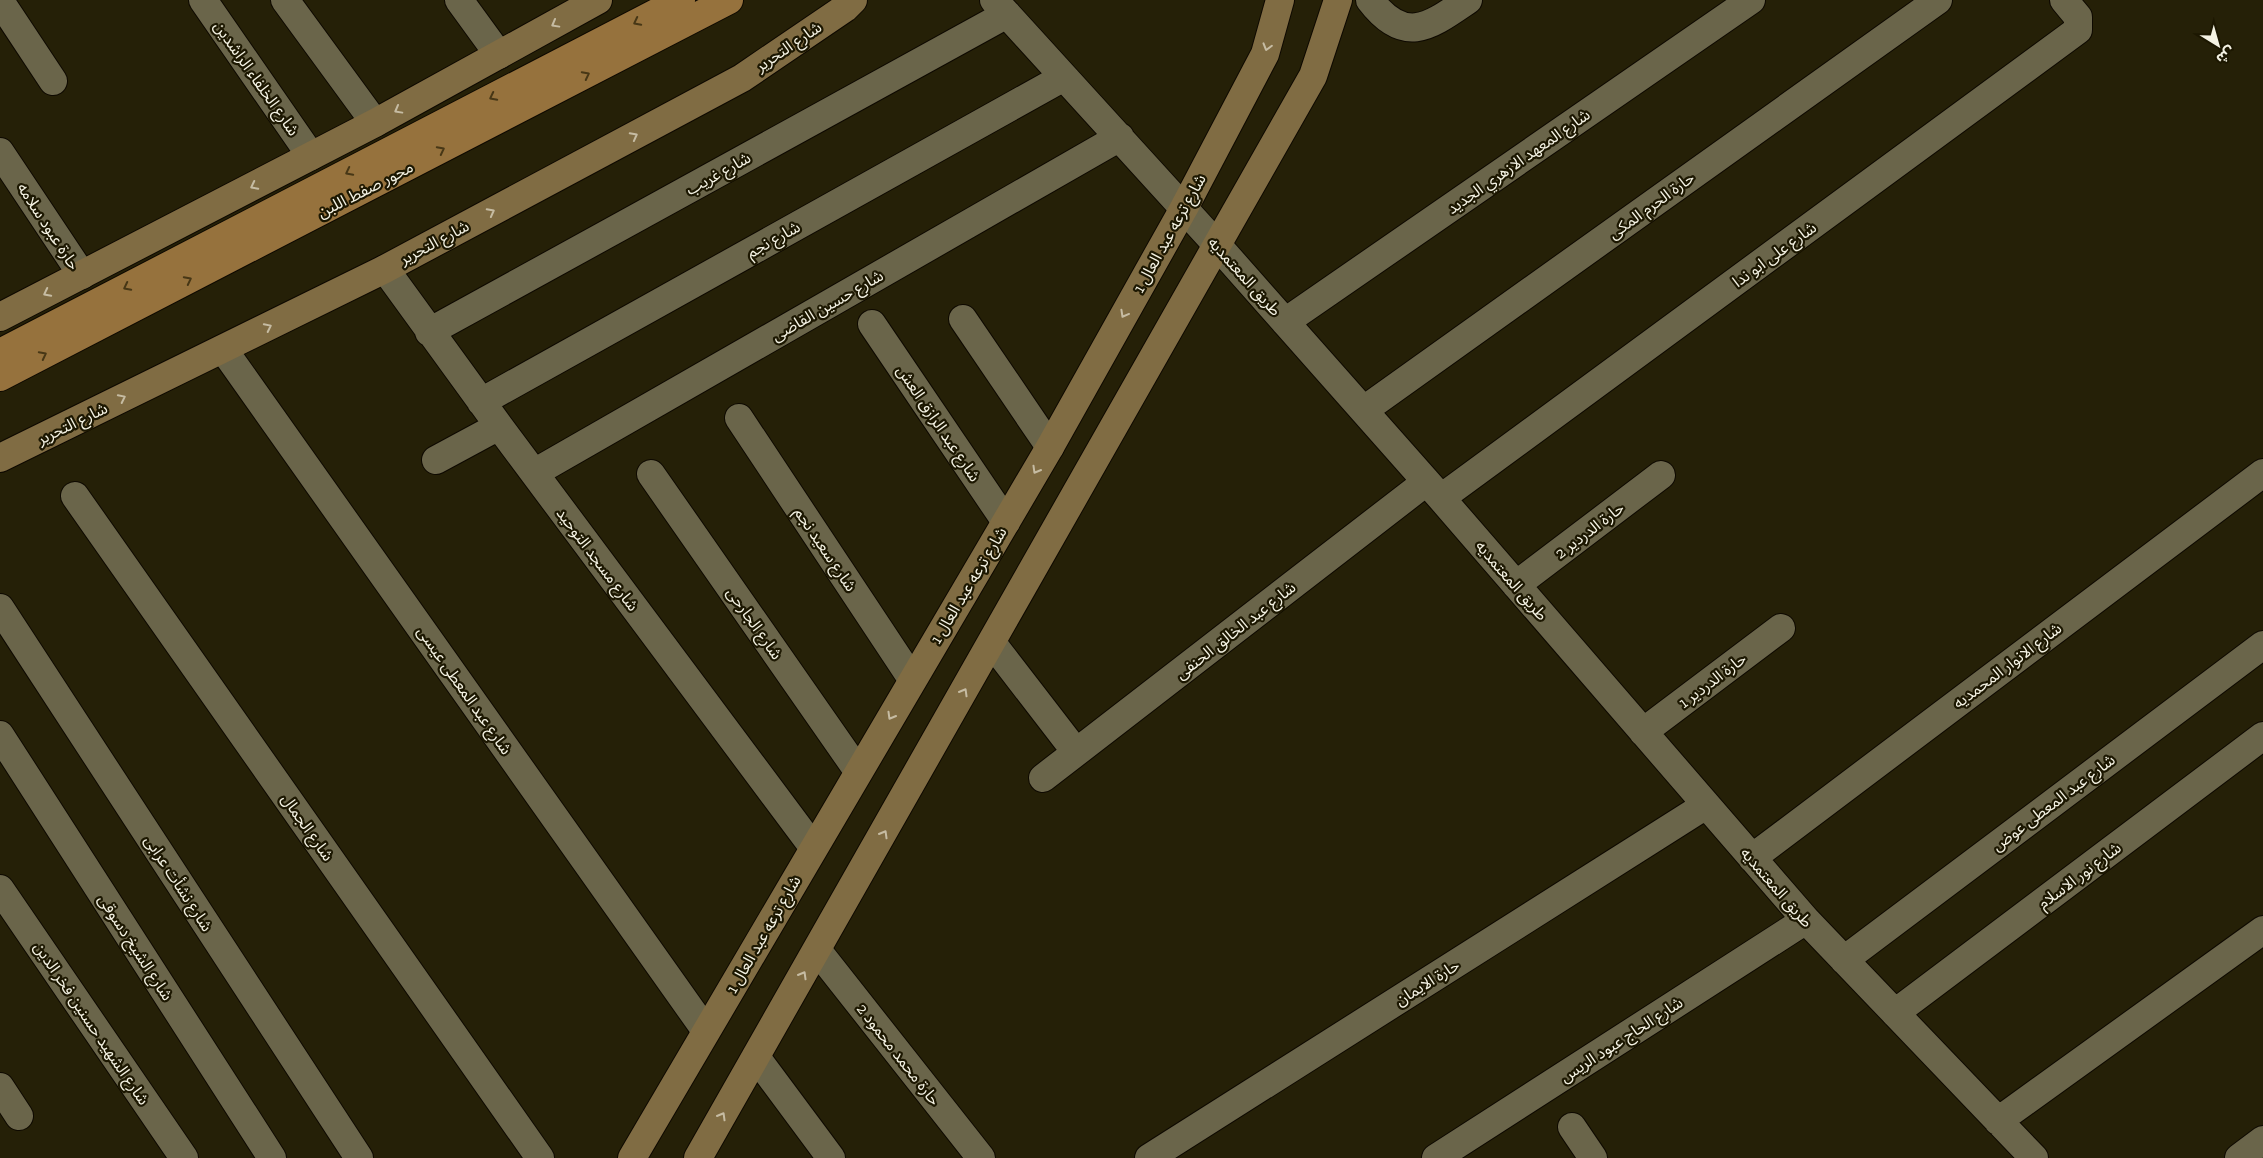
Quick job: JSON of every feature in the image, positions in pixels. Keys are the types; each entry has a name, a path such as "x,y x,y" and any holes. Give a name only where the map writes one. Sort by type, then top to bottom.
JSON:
{"main road":[{"name":"محور صفط اللبن","path":"0,353 681,0"},
{"name":"محور صفط اللبن","path":"0,377 729,0"}],"street":[{"name":"شارع الخلفاء الراشدين","path":"203,0 311,156"},
{"path":"285,0 375,123"},
{"path":"459,0 499,55"},
{"path":"0,317 375,123 598,0"},
{"name":"شارع التحرير","path":"0,458 385,269 742,78 845,8 853,0"},
{"name":"شارع ترعه عبد العال 1","path":"632,1158 813,847 1050,447 1184,208 1265,54 1280,0"},
{"path":"698,1158 1313,76 1338,0"},
{"path":"1370,0 1381,14 1406,28 1433,24 1468,0"},
{"name":"شارع المعهد الازهري الجديد","path":"1285,322 1751,0"},
{"name":"حارة الحرم المكى","path":"1364,410 1938,0"},
{"name":"شارع على ابو ندا","path":"1434,490 2078,30 2078,17 2064,0"},
{"path":"0,1 53,81"},
{"name":"طريق المعتمديه","path":"1000,7 1120,137 1364,410 1806,920 2034,1158"},
{"name":"شارع غريب","path":"429,332 1000,7"},
{"name":"شارع نجم","path":"481,402 1064,77"},
{"name":"شارع حسين القاضى","path":"534,473 1120,137"},
{"name":"حارة عبود سلامه","path":"0,152 82,275"},
{"name":"شارع مسجد التوحيد","path":"385,269 498,426 813,847"},
{"path":"963,319 1050,447"},
{"name":"شارع عبد الرازق العش","path":"872,324 1006,522"},
{"name":"شارع عبد المعطى عيسى","path":"223,349 706,1031"},
{"name":"شارع سعيد نجم","path":"739,418 912,679"},
{"path":"436,460 498,426"},
{"name":"شارع الانوار المحمديه","path":"1752,858 2263,473"},
{"name":"شارع الجارحى","path":"651,474 858,771"},
{"name":"حارة الدردير 2","path":"1516,584 1661,475"},
{"name":"شارع عبد الخالق الحنفى","path":"1043,778 1434,490"},
{"name":"شارع الجمال","path":"76,496 540,1158"},
{"name":"شارع نشأت عرابى","path":"0,608 359,1158"},
{"name":"حارة الدردير 1","path":"1643,732 1781,628"},
{"path":"992,643 1076,752"},
{"name":"شارع عبد المعطى عوض","path":"1844,960 2263,644"},
{"name":"شارع الشيخ دسوقى","path":"0,735 272,1158"},
{"name":"شارع نور الاسلام","path":"1895,1013 2263,736"},
{"name":"حارة الايمان","path":"1149,1158 1706,805"},
{"name":"شارع الشهيد حسنين فخر الدين","path":"0,889 184,1158"},
{"name":"شارع الحاج عبود الريس","path":"1436,1158 1806,920"},
{"path":"1998,1121 2263,930"},
{"name":"حارة محمد محمود 2","path":"817,950 981,1158"},
{"path":"756,1057 831,1158"},
{"path":"0,1087 19,1116"},
{"path":"1572,1127 1593,1158"},
{"path":"2239,1158 2263,1140"}]}
